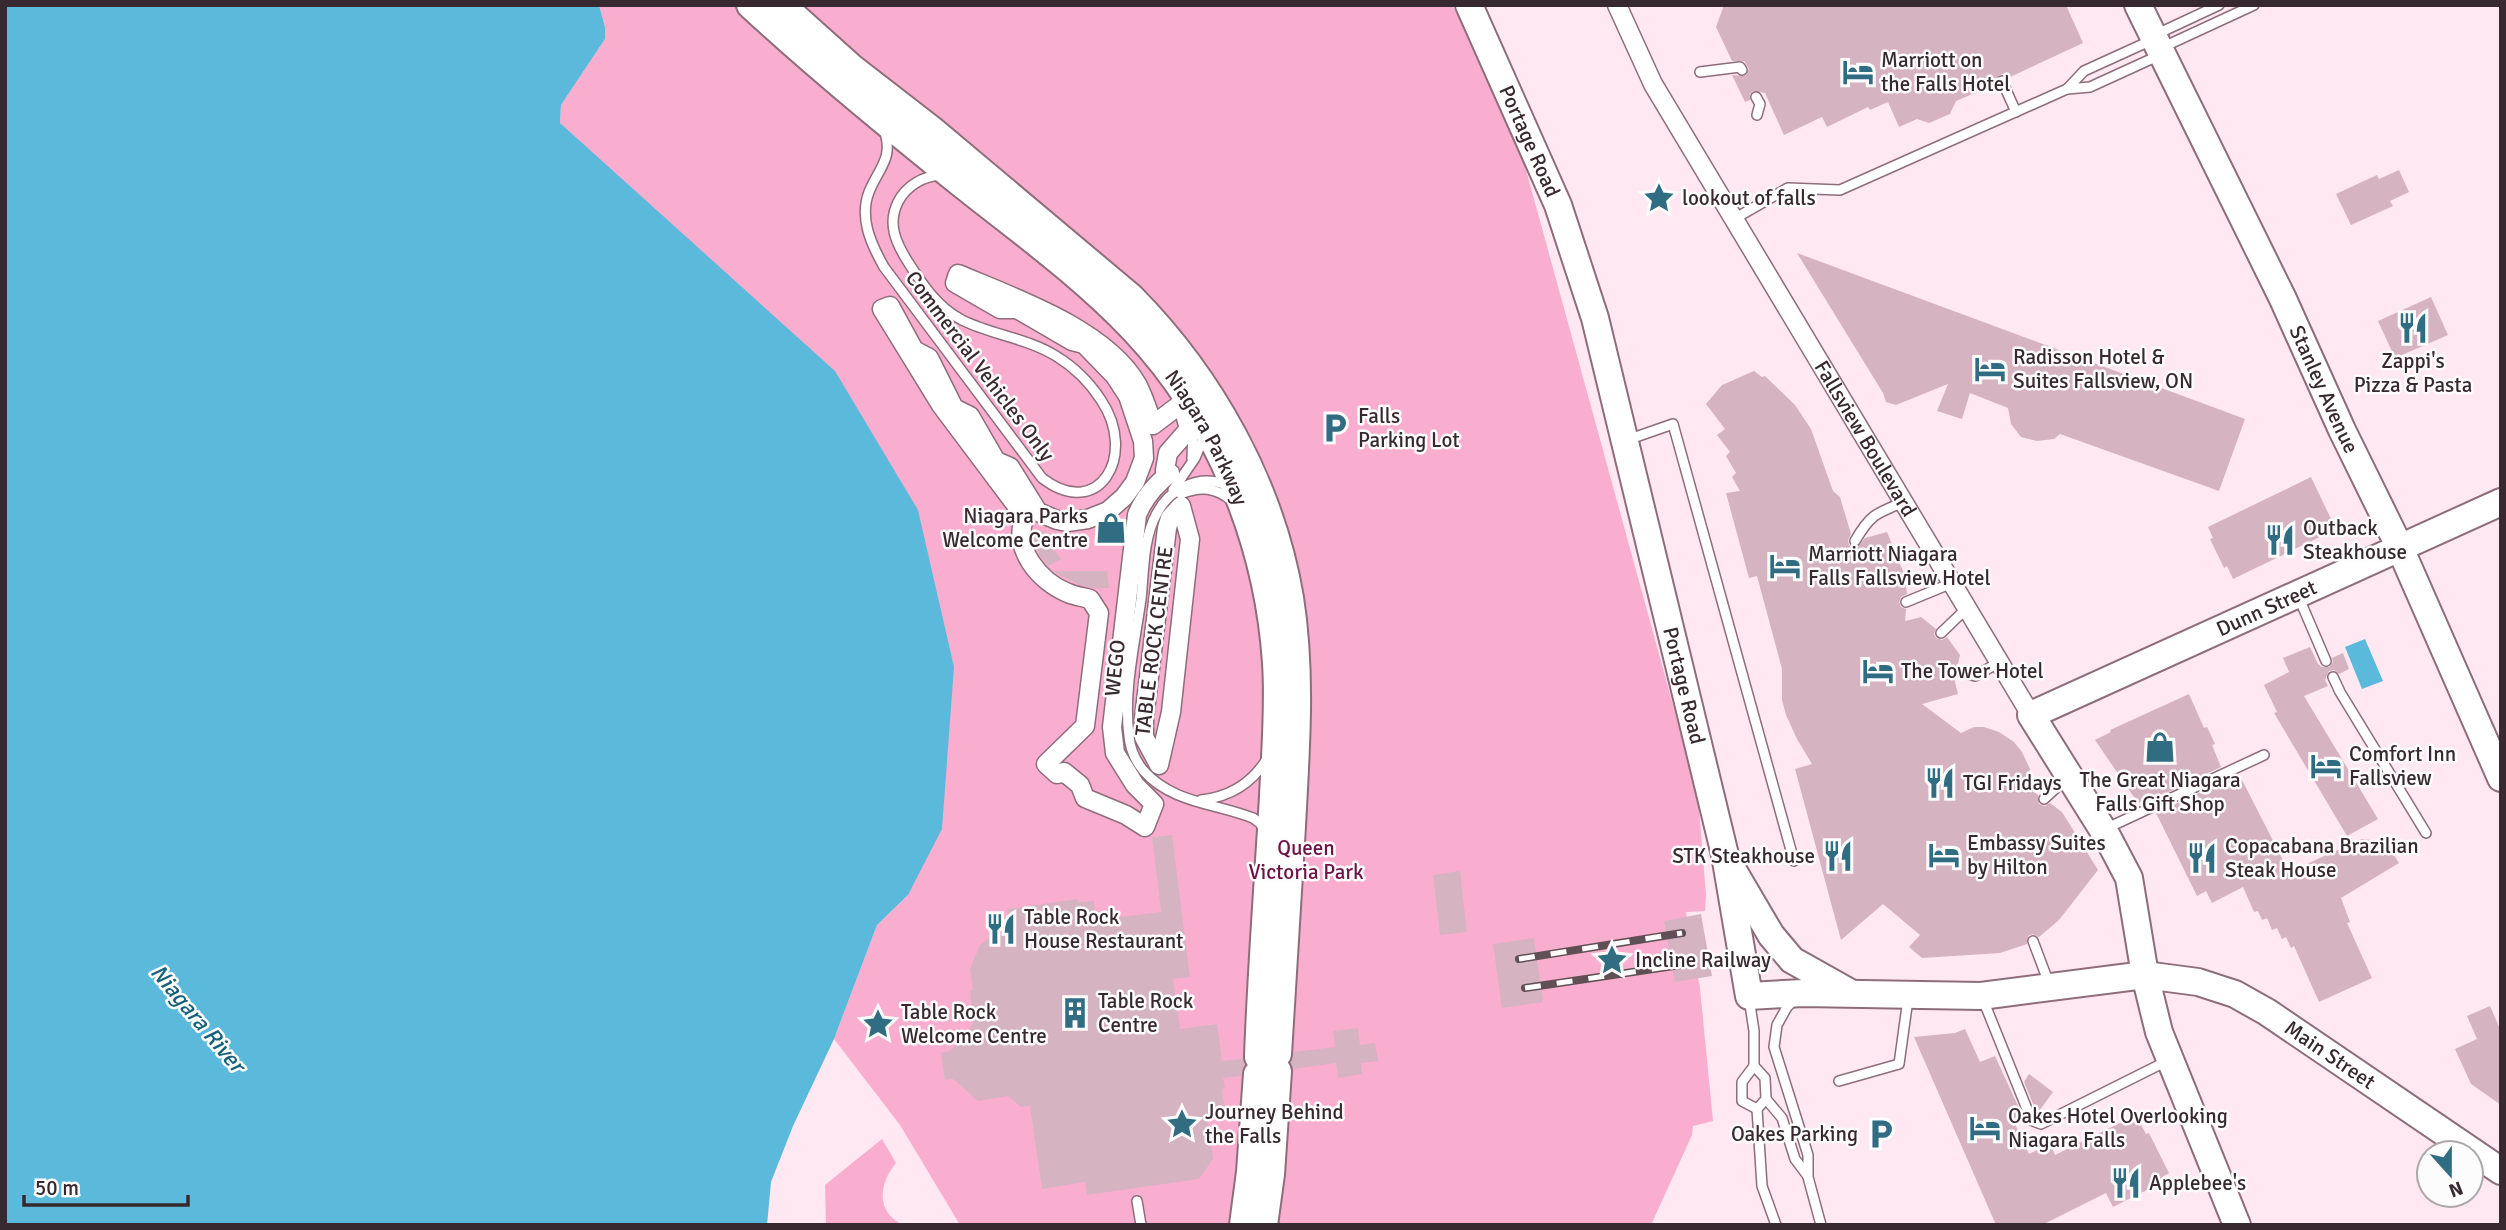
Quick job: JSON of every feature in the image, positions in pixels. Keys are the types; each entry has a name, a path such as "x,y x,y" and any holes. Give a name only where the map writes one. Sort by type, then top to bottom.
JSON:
{"main road":[{"name":"Niagara Parkway","path":"750,5 876,116 1096,293 1192,386 1227,424 1259,522 1289,596 1295,650 1297,724 1282,815 1268,1064 1243,1225"},
{"name":"Niagara Parkway","path":"782,5 859,74 1112,279 1173,342 1192,386 1206,430 1238,494 1259,522 1276,661 1276,724 1282,815 1269,857 1268,1064 1271,1174 1264,1225"},
{"name":"Portage Road","path":"1469,5 1558,205 1595,318 1725,855 1749,996"},
{"name":"Stanley Avenue","path":"2138,5 2283,299 2342,430 2400,548 2501,778"},
{"name":"Dunn Street","path":"2031,715 2501,502"},
{"name":"Fallsview Boulevard","path":"2031,715 2103,830 2129,878 2159,1032 2237,1225"},
{"path":"1725,855 1771,935 1792,960 1851,993"},
{"path":"1749,996 1851,993 1981,996 2146,975"},
{"name":"Main Street","path":"2146,975 2198,982 2246,1000 2501,1171"}],"street":[{"name":"Fallsview Boulevard","path":"1617,5 1653,84 2031,715"},
{"path":"958,274 1016,298 1097,342 1136,382 1153,425 1182,404 1188,419 1189,429 1168,453 1165,470 1170,472 1151,490 1137,515 1112,727 1115,752 1135,785 1154,804 1144,827 1126,815 1086,799 1073,778 1064,772 1057,774 1046,764 1085,726 1099,613 1090,598 1068,593 1057,587 1029,561 1019,534 1025,517 941,405 882,309 890,306 914,350 929,358 954,408 970,416 996,461 1010,467 1038,512 1067,522 1088,519 1116,505 1139,474 1144,458 1143,441 1128,396 1115,376 1084,344 1072,341 1017,309 1000,309 955,283 958,274"},
{"name":"TABLE ROCK CENTRE","path":"1181,506 1190,539 1171,712 1159,765 1144,737 1144,718 1167,527 1170,518 1181,506"}],"lane":[{"path":"1734,219 1788,188 1840,190 2067,89 2090,87 2219,5"},
{"path":"2067,89 2084,71 2254,5"},
{"path":"1700,72 1740,67 1742,70"},
{"path":"2002,81 2016,112"},
{"path":"1756,97 1760,104 1757,115"},
{"name":"Commercial Vehicles Only","path":"876,116 885,131 887,156 884,167 869,191 865,216 870,237 884,267 1042,478 1062,489 1078,491 1094,487 1106,479 1111,470 1117,442 1113,423 1091,387 1076,370 1039,346 961,320 946,309 924,285 897,244 893,228 894,212 901,198 917,182 929,176 948,176 969,190"},
{"path":"1184,474 1192,457 1192,386"},
{"path":"1624,441 1673,424 1794,860"},
{"path":"1184,474 1195,458 1206,430"},
{"name":"WEGO","path":"1184,474 1159,509 1151,527 1130,686 1129,738 1135,758 1152,780 1165,790 1253,818 1265,831 1269,857"},
{"path":"1159,509 1171,494 1197,482 1216,481 1238,494"},
{"path":"1159,509 1183,493 1201,488 1212,489 1227,496 1259,522"},
{"path":"1855,541 1876,513 1903,502"},
{"path":"1906,603 1952,583"},
{"path":"2298,595 2326,661"},
{"path":"1941,633 1966,608"},
{"path":"1956,671 1975,676 1998,663"},
{"path":"2333,677 2426,833"},
{"path":"1195,800 1213,799 1229,793 1257,773 1266,761 1276,724"},
{"path":"2103,830 2264,755"},
{"path":"2044,799 2069,776"},
{"path":"1242,813 1282,815"},
{"path":"2033,942 2050,987"},
{"path":"1803,993 1787,1007 1777,1025 1774,1047 1808,1154 1808,1177 1821,1225"},
{"path":"1839,1081 1899,1064 1909,994"},
{"path":"1749,996 1754,1031 1754,1066 1742,1082 1742,1101 1757,1109"},
{"path":"1981,996 2029,1114 2033,1121 2041,1124 2169,1060"},
{"path":"1754,1066 1765,1079 1766,1099 1782,1118 1795,1159 1808,1177"},
{"path":"1766,1099 1757,1109 1762,1186 1776,1225"},
{"path":"1137,1201 1141,1225"}],"green space":[{"name":"Queen Victoria Park","path":"599,5 1452,5 1474,45 1523,159 1698,796 1705,911 1686,912 1700,988 1713,1121 1693,1126 1692,1135 1651,1225 960,1225 900,1125 834,1039 877,925 908,895 579,141 560,123 561,105 605,39"},
{"path":"882,1139 896,1163 883,1188 884,1205 895,1220 904,1225 826,1225 825,1185"}],"water":[{"name":"Niagara River","path":"5,5 599,5 605,39 561,105 560,123 835,371 918,510 954,667 942,829 908,895 877,925 834,1039 793,1126 771,1182 767,1225 5,1225"},
{"path":"2365,639 2383,681 2362,689 2345,647"}],"building":[{"name":"Marriott on the Falls Hotel","path":"1724,5 2066,5 2083,43 2008,78 2003,74 1999,75 1995,80 1996,84 1956,101 1950,114 1929,123 1917,119 1899,127 1888,102 1870,110 1868,107 1827,127 1822,117 1784,135 1765,93 1753,91 1750,100 1745,102 1732,75 1745,76 1749,69 1744,61 1732,61 1716,27"},
{"path":"2399,170 2409,192 2390,201 2393,206 2351,225 2336,194 2377,175 2379,179"},
{"name":"Radisson Hotel & Suites Fallsview, ON","path":"1797,253 2245,419 2219,491 2060,434 2054,439 2037,441 2021,437 2011,424 2008,408 1970,393 1962,419 1937,411 1948,384 1896,405 1886,402"},
{"path":"2431,297 2448,335 2395,358 2378,321"},
{"path":"1754,371 1762,377 1765,376 1795,405 1811,429 1833,491 1840,497 1851,534 1849,545 1858,547 1865,538 1887,532 1905,576 1907,594 1901,597 1899,602 1901,607 1906,609 1905,621 1921,617 1936,629 1936,638 1942,640 1947,637 1960,655 1958,664 1949,670 1958,694 1922,704 1961,733 1974,727 1984,727 1999,732 2014,742 2030,769 2026,786 2038,795 2039,804 2045,806 2050,803 2062,812 2098,870 2059,920 2039,937 2033,934 2028,936 2027,944 2000,953 1922,958 1909,947 1920,935 1883,904 1841,940 1795,769 1812,764 1786,715 1782,700 1782,669 1757,576 1749,578 1726,493 1740,491 1732,477 1736,473 1726,456 1730,452 1717,435 1725,429 1706,404 1722,385"},
{"path":"2311,477 2333,523 2326,534 2233,579 2227,566 2224,568 2210,539 2213,538 2208,527"},
{"path":"1045,531 1049,543 1061,559 1048,566 1040,556 1033,539 1033,533"},
{"path":"1053,571 1107,571 1109,588 1077,584"},
{"path":"2310,647 2322,667 2329,667 2333,662 2332,658 2343,653 2349,669 2339,674 2334,670 2329,671 2325,680 2328,686 2304,696 2378,819 2347,836 2274,713 2277,712 2264,685 2289,672 2283,658"},
{"path":"2189,694 2204,728 2207,727 2215,744 2212,745 2221,767 2150,801 2149,799 2138,803 2095,740 2111,732 2110,730"},
{"path":"2239,774 2289,872 2362,839 2391,842 2399,863 2341,898 2350,922 2347,923 2372,978 2319,1002 2294,946 2291,948 2286,937 2282,939 2277,928 2272,930 2267,918 2262,920 2258,911 2254,912 2243,887 2212,903 2206,891 2197,896 2156,813"},
{"name":"Table Rock Centre","path":"1172,835 1190,977 1173,979 1180,1029 1217,1024 1222,1061 1243,1059 1244,1065 1241,1076 1223,1078 1225,1111 1207,1113 1213,1159 1199,1179 1087,1195 1085,1182 1042,1189 1030,1106 1021,1107 1008,1096 978,1101 953,1079 945,1080 941,1053 950,1051 973,1024 970,969 980,945 994,934 992,919 1008,917 1007,909 1078,899 1078,902 1094,901 1096,920 1161,912 1152,837"},
{"path":"1460,871 1467,932 1440,935 1433,875"},
{"path":"1701,914 1712,976 1675,982 1664,921"},
{"path":"1534,938 1543,1002 1502,1008 1493,944"},
{"path":"2490,1006 2501,1031 2501,1105 2471,1084 2455,1049 2477,1039 2467,1016"},
{"path":"1358,1028 1360,1045 1375,1043 1378,1061 1361,1063 1362,1074 1338,1078 1336,1063 1293,1069 1291,1063 1294,1052 1335,1047 1333,1031"},
{"name":"Oakes Hotel Overlooking Niagara Falls","path":"1965,1029 1980,1062 1995,1056 2024,1119 2015,1124 2029,1154 2050,1144 2055,1155 2136,1115 2146,1134 2149,1133 2169,1173 2164,1176 2167,1180 2113,1207 2106,1193 2042,1225 1996,1225 1914,1037 1955,1033"},
{"path":"2029,1074 2053,1092 2037,1114 2024,1082"}],"railway":[{"path":"1519,959 1682,933"},
{"path":"1525,988 1687,964"}],"place":[{"name":"Marriott on the Falls Hotel","path":"1858,72"},
{"name":"lookout of falls","path":"1659,198"},
{"name":"Zappi's Pizza & Pasta","path":"2413,328"},
{"name":"Radisson Hotel & Suites Fallsview, ON","path":"1990,369"},
{"name":"Falls Parking Lot","path":"1335,428"},
{"name":"Niagara Parks Welcome Centre","path":"1111,528"},
{"name":"Outback Steakhouse","path":"2280,540"},
{"name":"Marriott Niagara Falls Fallsview Hotel","path":"1785,566"},
{"name":"The Tower Hotel","path":"1878,671"},
{"name":"The Great Niagara Falls Gift Shop","path":"2160,747"},
{"name":"Comfort Inn Fallsview","path":"2326,766"},
{"name":"TGI Fridays","path":"1940,783"},
{"name":"Embassy Suites by Hilton","path":"1944,855"},
{"name":"STK Steakhouse","path":"1838,856"},
{"name":"Copacabana Brazilian Steak House","path":"2202,858"},
{"name":"Table Rock House Restaurant","path":"1001,929"},
{"name":"Incline Railway","path":"1612,960"},
{"name":"Table Rock Centre","path":"1075,1013"},
{"name":"Table Rock Welcome Centre","path":"878,1024"},
{"name":"Journey Behind the Falls","path":"1182,1124"},
{"name":"Oakes Hotel Overlooking Niagara Falls","path":"1985,1128"},
{"name":"Oakes Parking","path":"1881,1134"},
{"name":"Applebee's","path":"2126,1183"}]}
